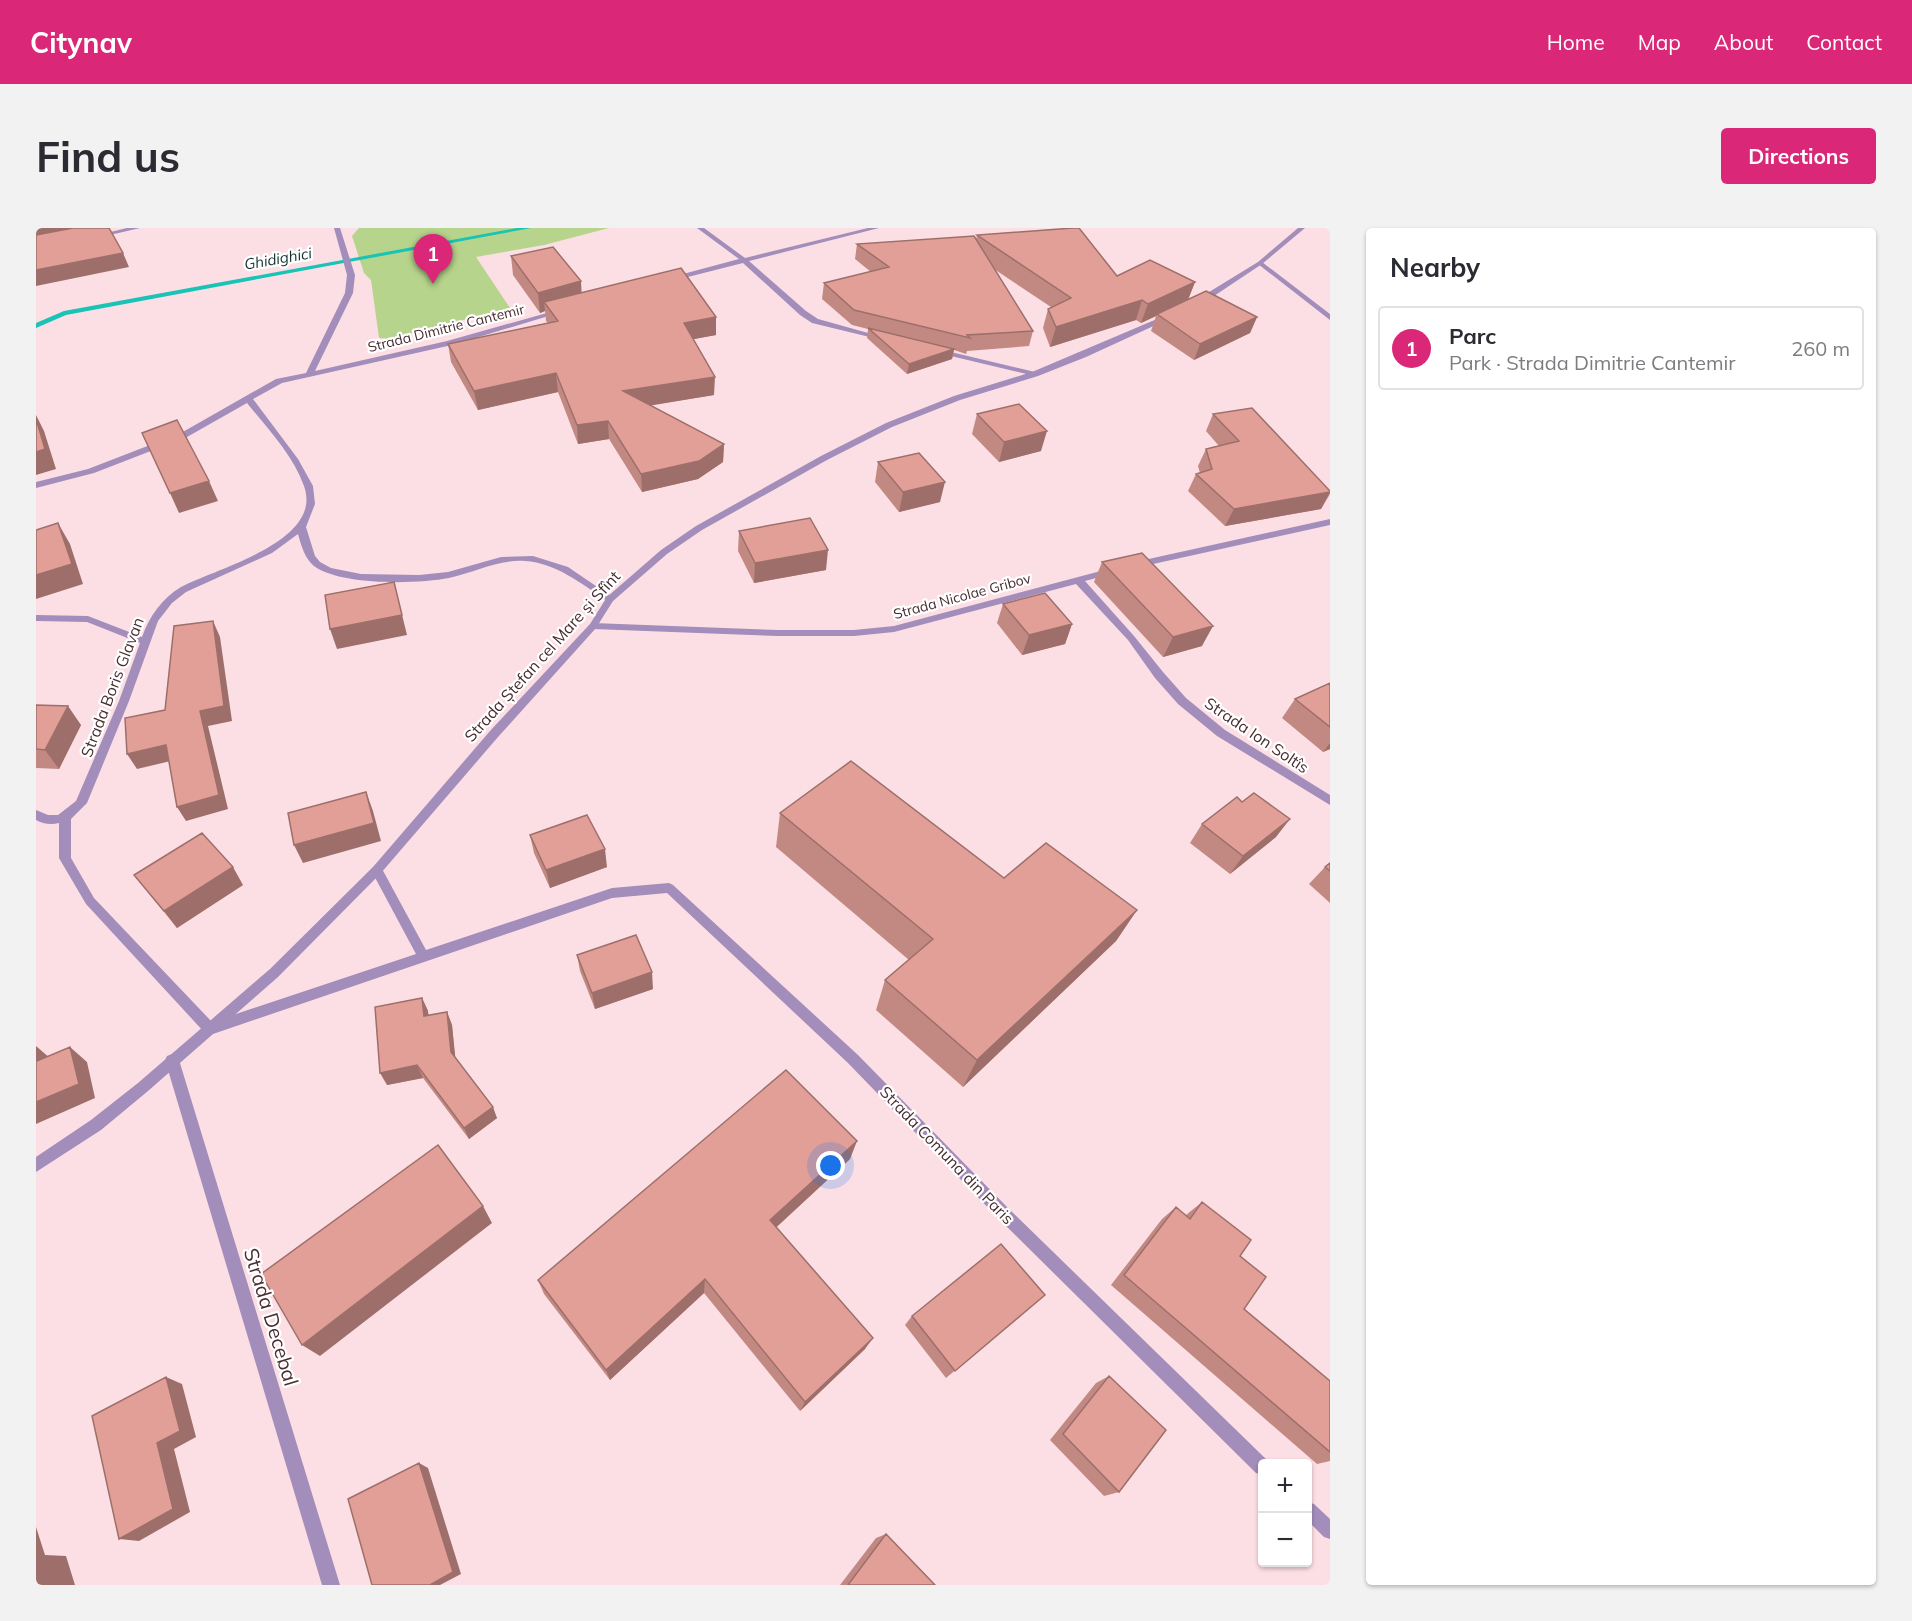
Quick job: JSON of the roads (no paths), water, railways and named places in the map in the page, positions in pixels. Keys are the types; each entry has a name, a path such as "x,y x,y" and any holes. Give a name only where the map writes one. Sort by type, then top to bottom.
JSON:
{"street":[{"path":"92,237 137,228"},
{"path":"310,373 349,293 351,275 336,228"},
{"path":"700,228 744,260 802,313 815,321 886,338"},
{"path":"665,282 876,228"},
{"path":"1192,306 1260,263 1302,228"},
{"path":"1260,263 1330,318"},
{"name":"Strada Dimitrie Cantemir","path":"36,485 91,471 138,455 184,435 279,381 449,343 574,308"},
{"name":"Strada Ștefan cel Mare și Sfînt","path":"36,1166 96,1125 143,1087 274,973 377,870 592,626 610,599 664,552 699,528 824,458 889,425 957,398 1035,374 1133,335 1174,315"},
{"path":"928,348 1035,374"},
{"path":"249,400 299,468 312,494 309,511 301,527 307,549 317,564 335,573 400,579 448,575 493,561 532,559 574,574 610,599"},
{"name":"Strada Nicolae Gribov","path":"592,626 778,633 864,632 894,629 1077,579 1330,522"},
{"name":"Strada Boris Glavan","path":"65,818 73,813 81,803 128,692 153,620 169,601 183,590 269,550 287,540 301,527"},
{"name":"Strada Ion Soltîs","path":"1077,579 1131,638 1159,675 1189,706 1221,733 1330,801"},
{"path":"36,618 88,619 144,641"},
{"path":"36,814 42,819 65,818 65,858 90,901 210,1029"},
{"path":"377,870 424,958"},
{"name":"Strada Comuna din Paris","path":"612,893 669,888 853,1059 1004,1214 1258,1462"},
{"name":"Strada Ștefan cel Mare și Sfînt","path":"210,1029 612,893"},
{"name":"Strada Decebal","path":"172,1060 331,1585"},
{"path":"1311,1513 1330,1531"}],"waterway":[{"name":"Ghidighici","path":"36,326 64,313 528,228"}],"place":[{"name":"Parc","path":"433,284"}]}
